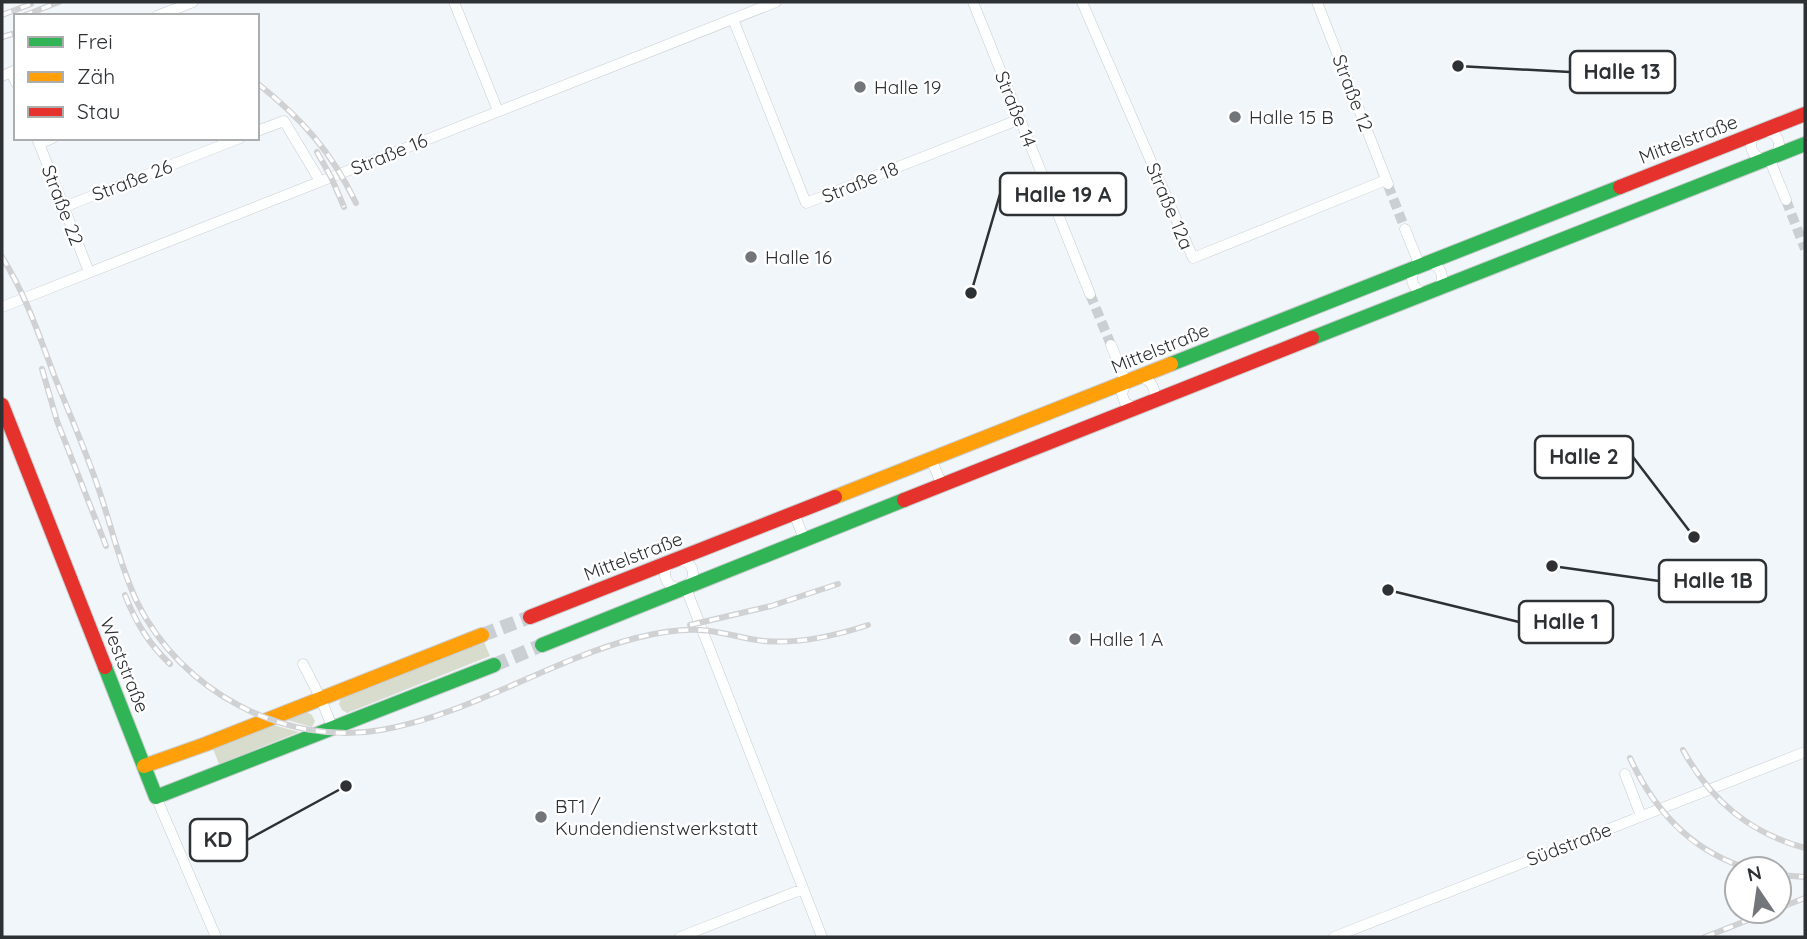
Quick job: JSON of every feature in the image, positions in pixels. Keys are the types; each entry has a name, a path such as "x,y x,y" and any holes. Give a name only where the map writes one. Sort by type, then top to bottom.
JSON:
{"street":[{"path":"162,14 193,2"},
{"path":"454,2 498,111"},
{"name":"Straße 16","path":"2,307 776,2"},
{"name":"Straße 14","path":"973,2 1090,294"},
{"name":"Straße 12a","path":"1082,2 1193,258 1387,182"},
{"name":"Straße 12","path":"1317,2 1387,182"},
{"name":"Straße 18","path":"733,19 806,203 1020,119"},
{"name":"Mittelstraße","path":"530,617 1805,114"},
{"path":"259,130 284,121 320,181"},
{"path":"1760,132 1771,132 1779,141 1777,151 1769,158 1759,158 1752,149 1752,141 1760,132"},
{"name":"Straße 26","path":"64,207 235,140"},
{"name":"Straße 22","path":"38,141 89,272"},
{"path":"542,645 685,586 1805,144"},
{"path":"1769,158 1786,200"},
{"path":"1405,229 1420,266"},
{"path":"1433,264 1441,272 1440,286 1431,292 1420,291 1412,283 1412,273 1420,266 1433,264"},
{"path":"1111,345 1126,382 1122,394 1125,403 1143,405 1155,396 1155,388 1151,382 1140,376"},
{"name":"Weststraße","path":"2,405 156,797 216,937"},
{"path":"931,459 942,485"},
{"path":"794,513 804,539"},
{"path":"684,560 692,568 692,579 685,586 673,586 665,578 666,568 672,561 684,560"},
{"path":"685,586 822,937"},
{"path":"144,766 482,635"},
{"path":"303,664 333,729"},
{"path":"156,797 494,665"},
{"name":"Südstraße","path":"1334,937 1805,752"},
{"path":"1625,774 1642,816"},
{"path":"680,937 803,889"}],"shaded area":[{"path":"484,642 490,656 347,713 339,704 341,698"},
{"path":"307,712 315,721 312,727 287,720"},
{"path":"273,725 299,732 219,764 213,749"}],"tunnel":[{"path":"1388,185 1405,229"},
{"path":"1786,200 1805,249"},
{"path":"1090,294 1111,345"},
{"path":"482,635 530,617"},
{"path":"494,665 542,645"}],"railway":[{"path":"28,14 59,2"},
{"path":"2,15 31,4"},
{"path":"2,37 14,34"},
{"path":"259,85 314,137 336,167 356,203"},
{"path":"317,152 344,207"},
{"path":"2,257 31,314 83,446 137,602 156,633 180,662 208,686 239,705 273,720 308,730 344,733 381,730 446,712 572,660 644,636 700,630 764,641 791,641 830,636 868,625"},
{"path":"42,369 57,421 106,546"},
{"path":"690,625 771,606 838,584"},
{"path":"125,595 144,632 170,664"},
{"path":"1683,750 1706,785 1734,812 1767,834 1805,848"},
{"path":"1630,758 1651,796 1664,812 1693,841 1723,859"},
{"path":"1793,876 1805,877"},
{"path":"1793,903 1805,898"},
{"path":"1705,937 1735,925"}],"traffic: fast":[{"path":"1312,338 1805,144"},
{"path":"1171,364 1620,187"},
{"path":"542,645 904,500"},
{"path":"105,667 156,797 494,665"}],"traffic: slow":[{"path":"835,497 1171,364"},
{"path":"144,766 482,635"}],"traffic: jam":[{"path":"1620,187 1805,114"},
{"path":"904,500 1312,338"},
{"path":"2,405 105,667"},
{"path":"530,617 835,497"}],"place":[{"name":"Halle 13","path":"1458,66"},
{"name":"Halle 19","path":"860,87"},
{"name":"Halle 15 B","path":"1235,117"},
{"name":"Halle 16","path":"751,257"},
{"name":"Halle 19 A","path":"971,293"},
{"name":"Halle 2","path":"1694,537"},
{"name":"Halle 1B","path":"1552,566"},
{"name":"Halle 1","path":"1388,590"},
{"name":"Halle 1 A","path":"1075,639"},
{"name":"KD","path":"346,786"},
{"name":"BT1 / Kundendienstwerkstatt","path":"541,817"}]}
